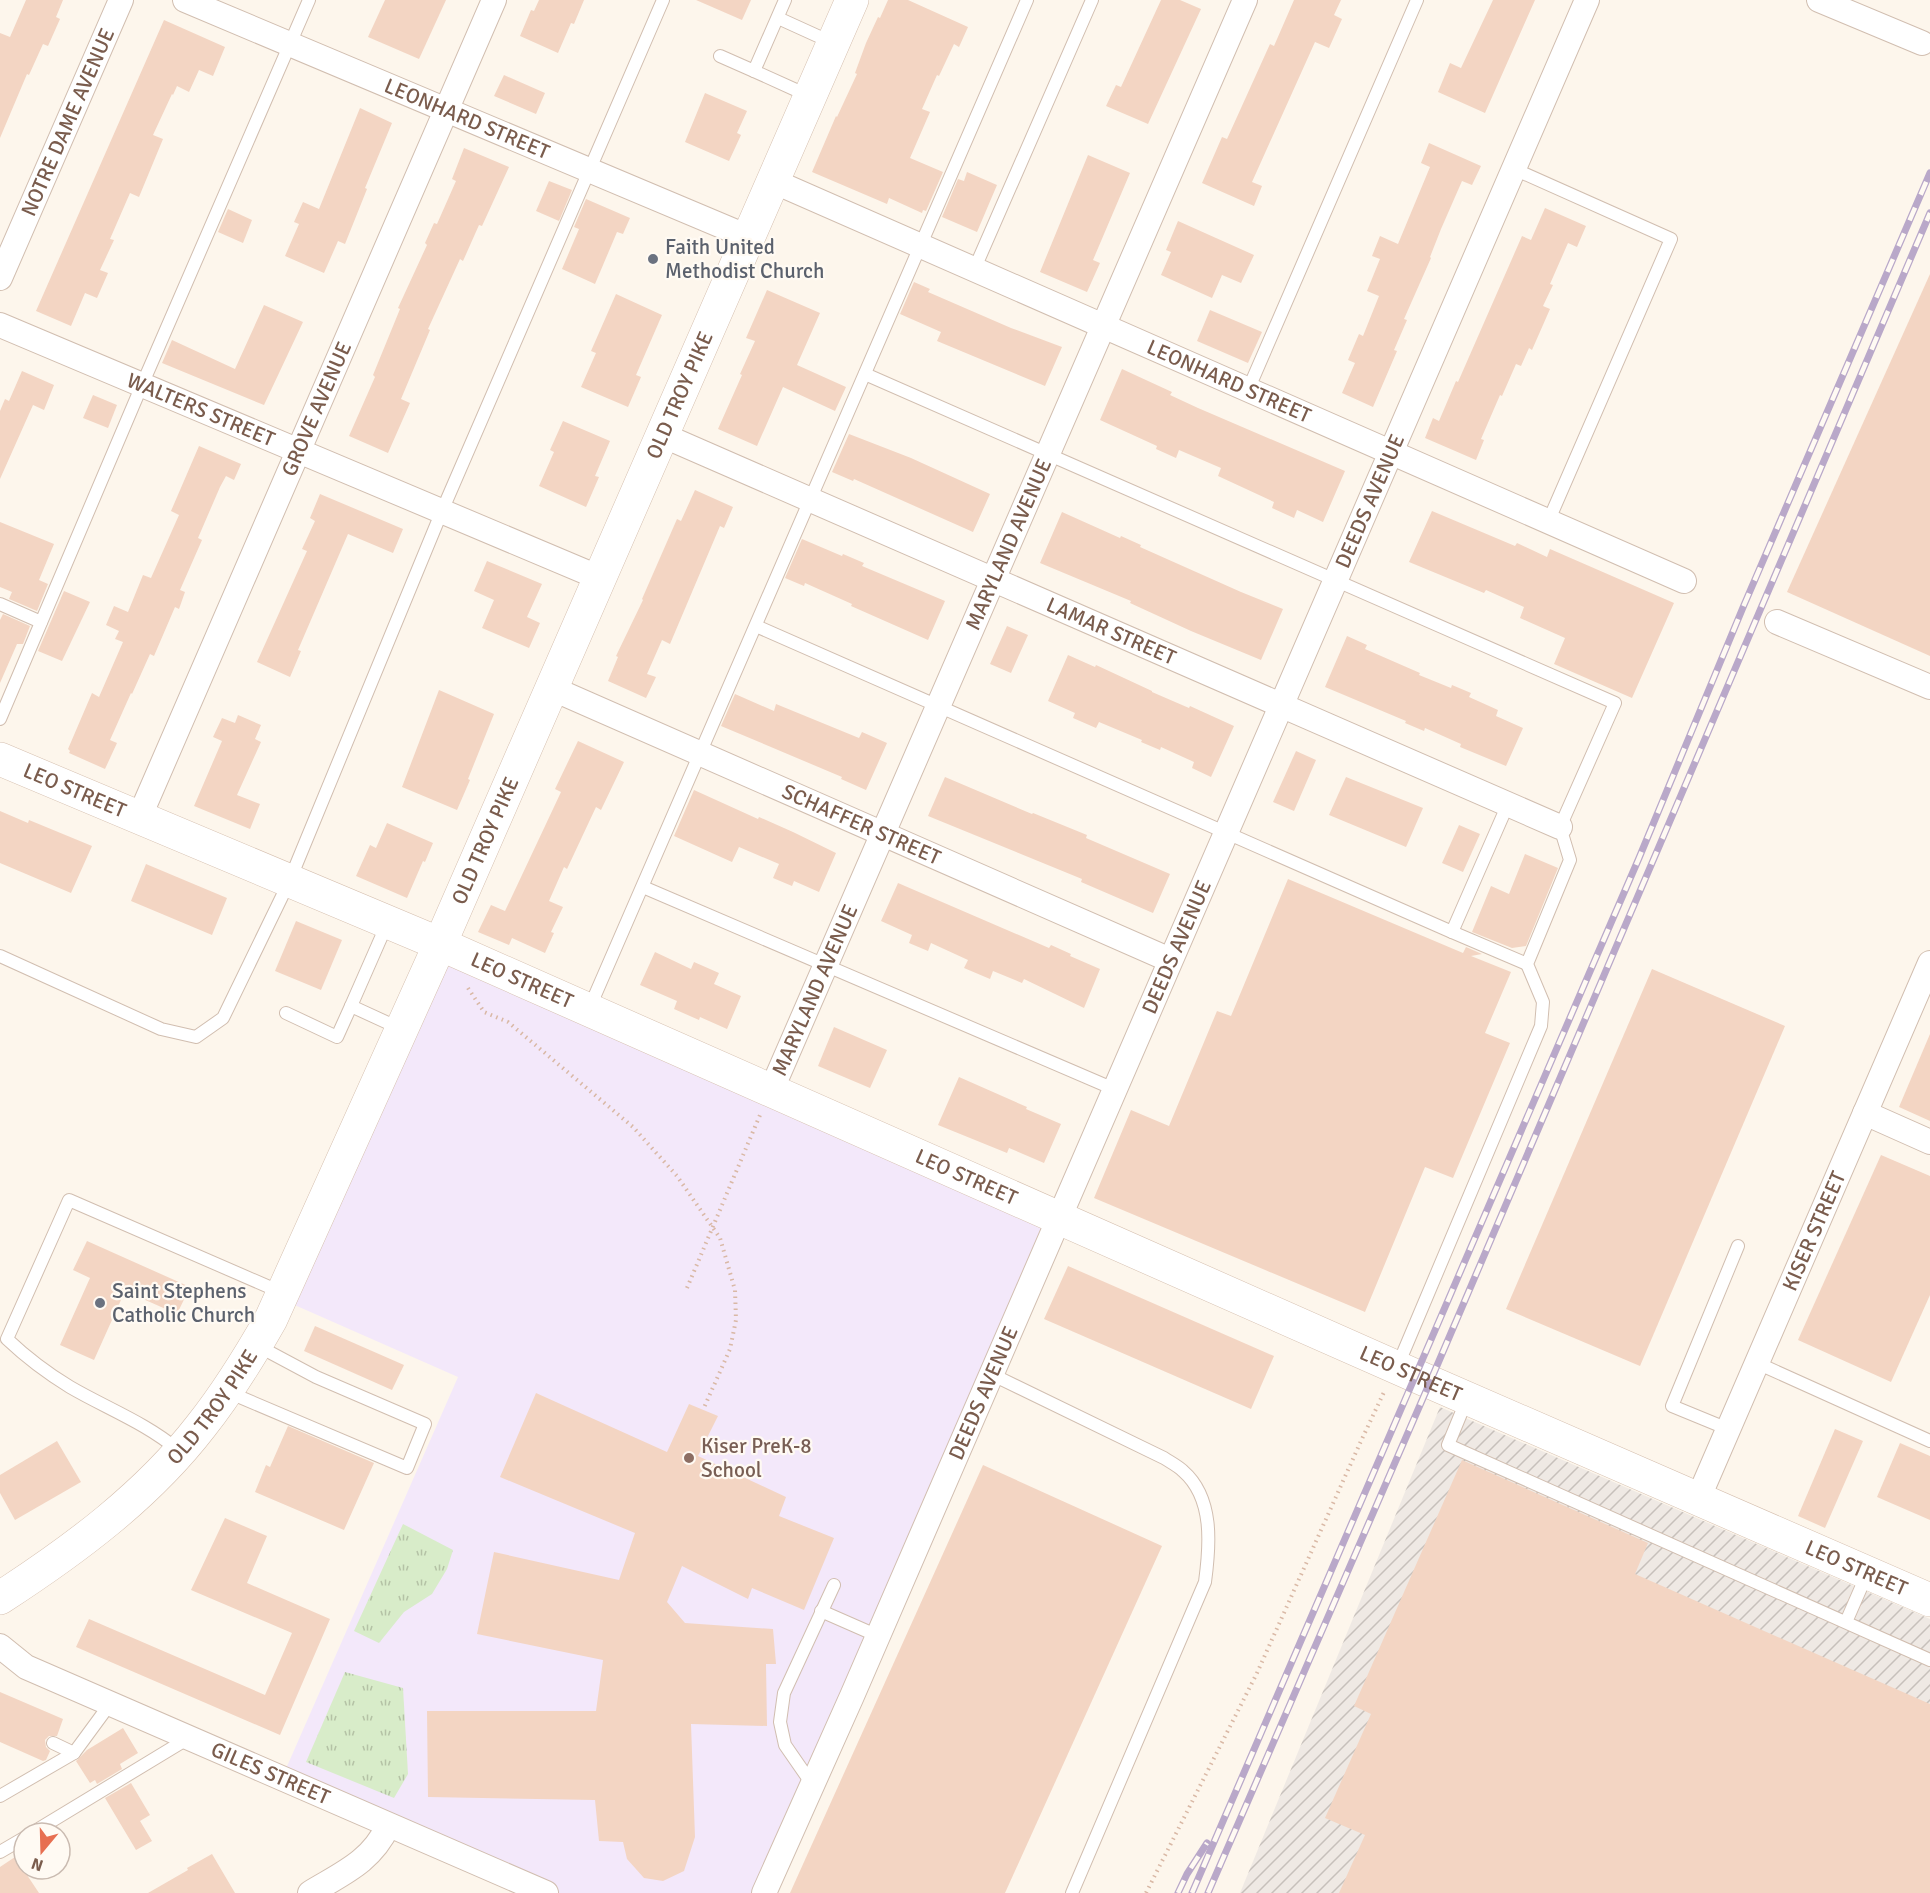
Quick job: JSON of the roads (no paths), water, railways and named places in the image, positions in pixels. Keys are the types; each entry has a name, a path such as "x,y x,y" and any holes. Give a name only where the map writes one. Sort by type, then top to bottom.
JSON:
{"street":[{"name":"NOTRE DAME AVENUE","path":"0,278 121,0"},
{"name":"LEONHARD STREET","path":"185,0 748,237"},
{"name":"GROVE AVENUE","path":"139,818 494,0"},
{"name":"OLD TROY PIKE","path":"0,1598 104,1525 156,1477 200,1428 256,1345 283,1294 440,944 852,0"},
{"name":"MARYLAND AVENUE","path":"771,1091 1245,0"},
{"name":"DEEDS AVENUE","path":"764,1893 878,1636 1587,0"},
{"path":"1819,0 1922,43"},
{"name":"LEONHARD STREET","path":"773,181 1684,581"},
{"name":"WALTERS STREET","path":"0,325 600,578"},
{"name":"LAMAR STREET","path":"662,435 1560,827"},
{"path":"1777,622 1930,687"},
{"name":"SCHAFFER STREET","path":"551,688 1170,960"},
{"name":"LEO STREET","path":"0,759 440,944 1930,1600"},
{"name":"KISER STREET","path":"1698,1499 1930,963"},
{"path":"1865,1113 1930,1142"},
{"name":"GILES STREET","path":"0,1646 26,1667 546,1893"},
{"path":"310,1893 372,1852 388,1826"}],"lane":[{"path":"0,719 309,0"},
{"path":"0,956 162,1029 196,1038 223,1018 289,882 442,511 663,0"},
{"path":"754,71 785,0"},
{"path":"589,1011 1027,0"},
{"path":"974,270 1092,0"},
{"path":"1248,390 1417,0"},
{"path":"778,18 834,43"},
{"path":"720,56 810,97"},
{"path":"1514,169 1671,238 1548,522"},
{"path":"865,374 1615,703 1560,827 1570,860 1527,964"},
{"path":"0,604 41,622"},
{"path":"756,626 1527,964 1544,1002 1541,1026 1397,1366"},
{"path":"1452,932 1508,804"},
{"path":"643,887 1114,1089"},
{"path":"286,1013 338,1037 388,922"},
{"path":"351,1006 402,1029"},
{"path":"179,1451 162,1436 69,1386 24,1356 7,1339 69,1200 283,1294"},
{"path":"1728,1429 1672,1406 1738,1246"},
{"path":"226,1392 406,1468 425,1424 316,1377 256,1345"},
{"path":"1757,1363 1930,1441"},
{"path":"991,1374 1164,1458 1184,1471 1198,1489 1206,1513 1210,1546 1205,1582 1072,1893"},
{"path":"1468,1398 1448,1444 1930,1660"},
{"path":"1846,1622 1868,1573"},
{"path":"812,1784 785,1745 780,1722 784,1693 834,1585"},
{"path":"821,1611 878,1636"},
{"path":"0,1796 74,1753 110,1704"},
{"path":"52,1821 188,1739"},
{"path":"53,1743 74,1753"}],"railway":[{"path":"1192,1893 1639,858 1744,605 1930,173"},
{"path":"1208,1893 1430,1382 1930,213"},
{"path":"1178,1893 1207,1843"}],"place":[{"name":"Faith United Methodist Church","path":"653,259"},
{"name":"Saint Stephens Catholic Church","path":"100,1303"},
{"name":"Kiser PreK-8 School","path":"689,1458"}]}
